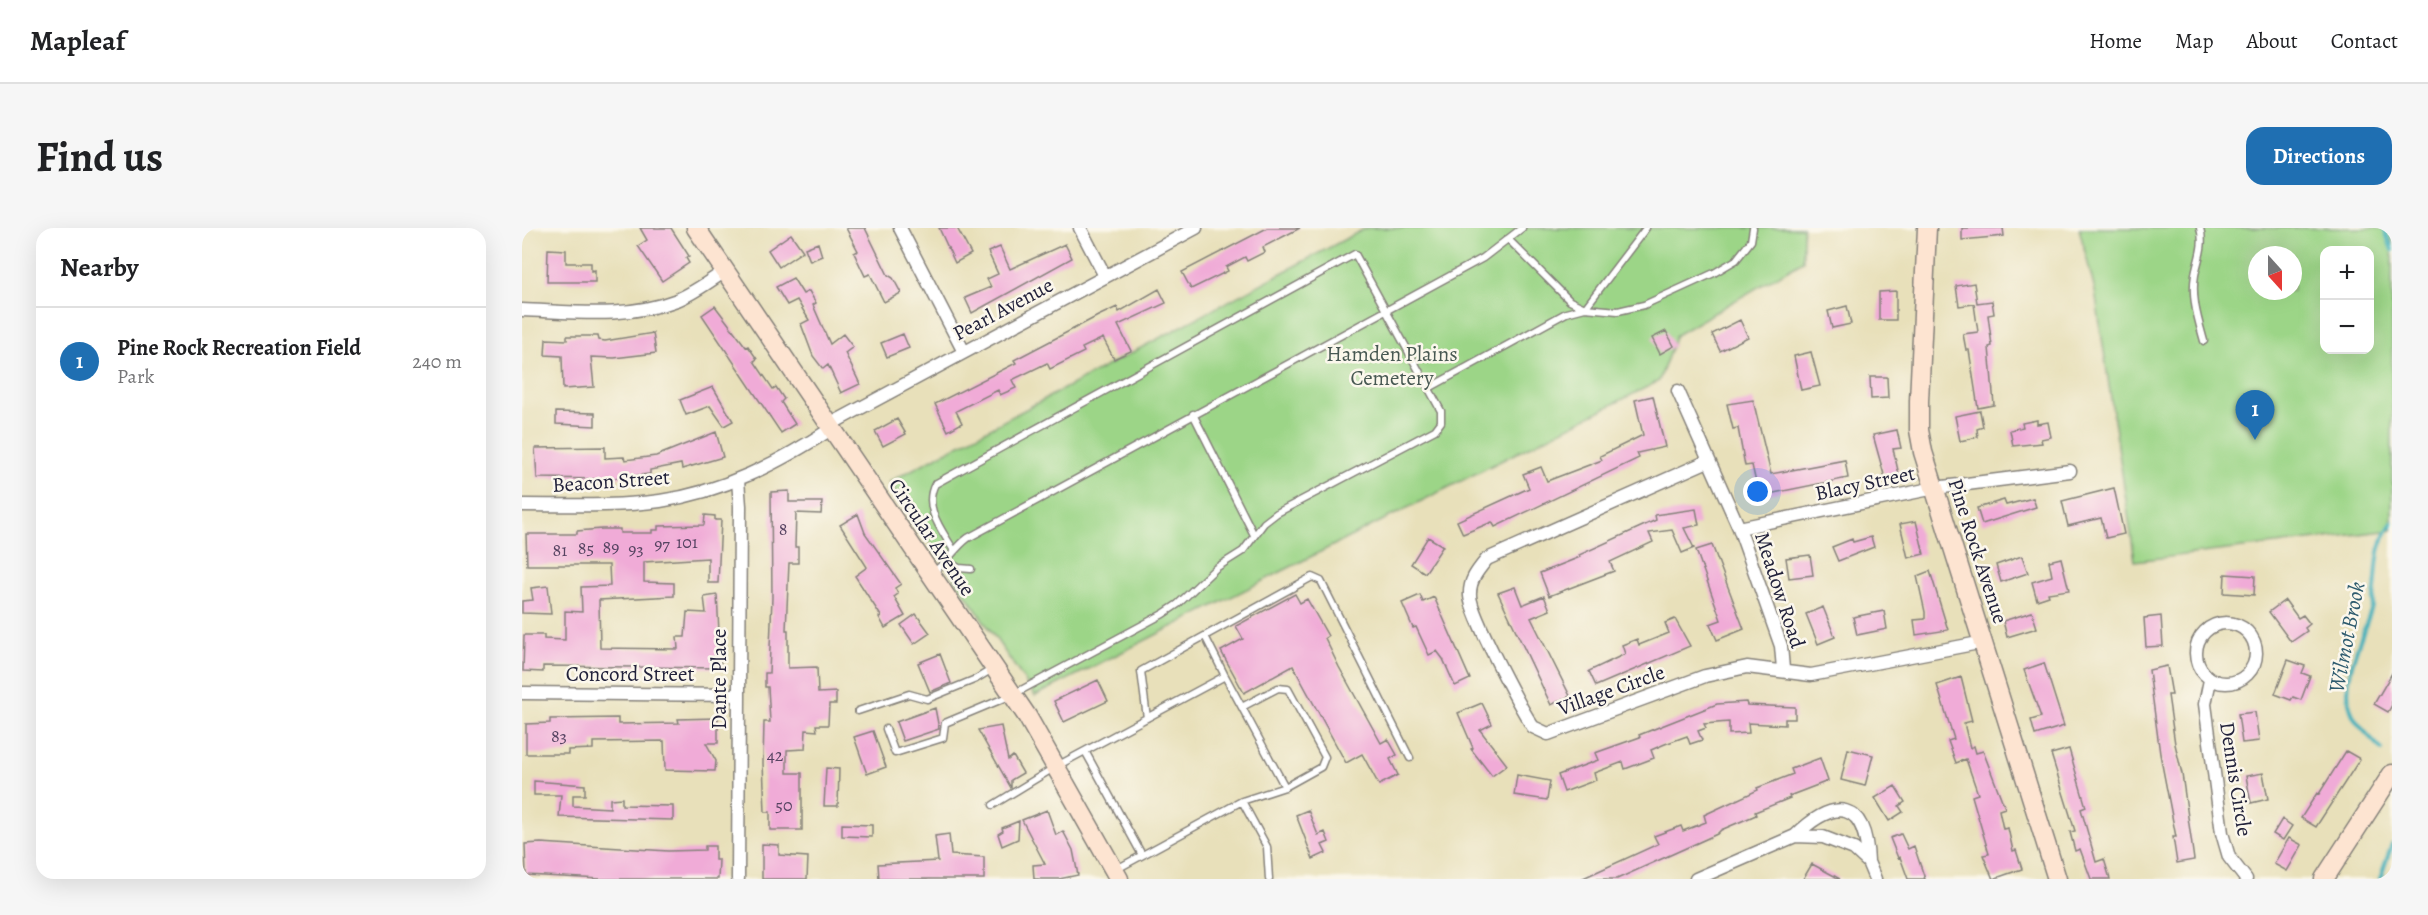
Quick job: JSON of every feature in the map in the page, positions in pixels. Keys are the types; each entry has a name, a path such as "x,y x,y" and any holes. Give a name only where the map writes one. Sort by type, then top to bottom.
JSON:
{"street":[{"name":"Circular Avenue","path":"696,228 1012,695 1057,766 1117,875"},
{"path":"900,228 964,352"},
{"path":"1080,228 1106,276"},
{"name":"Pearl Avenue","path":"830,427 964,352 1196,228"},
{"name":"Pine Rock Avenue","path":"1927,228 1918,430 2057,879"},
{"path":"522,310 608,313 644,311 680,299 725,271"},
{"name":"Meadow Road","path":"1678,392 1739,528 1781,646 1784,669"},
{"name":"Beacon Street","path":"522,505 659,501 738,480 771,466 830,427"},
{"name":"Village Circle","path":"1708,461 1487,559 1473,575 1469,597 1523,712 1533,727 1548,734 1705,676 1746,667 1784,669 1811,675 1984,642"},
{"name":"Blacy Street","path":"1739,528 1935,489 2070,471"},
{"name":"Dante Place","path":"738,480 740,506 738,879"},
{"path":"2218,623 2230,623 2242,627 2251,635 2256,646 2256,658 2252,669 2244,678 2233,683 2221,684 2210,680 2201,672 2196,661 2195,649 2199,637 2208,628 2218,623"},
{"name":"Dennis Circle","path":"2210,680 2205,704 2222,832 2229,857 2246,879"},
{"name":"Concord Street","path":"522,693 738,695"},
{"path":"2324,879 2392,774"},
{"path":"1696,879 1795,836 1813,818 1827,811 1842,809 1855,816 1862,827 1867,841 1868,862 1875,879"},
{"path":"1795,836 1822,837 1854,849 1868,862"}],"lane":[{"path":"930,574 949,562 953,549 1193,414 1483,258 1522,228"},
{"path":"1585,308 1646,228"},
{"path":"1429,388 1566,313 1585,308 1618,311 1644,305 1714,273 1736,260 1751,242 1753,228"},
{"path":"2200,228 2201,254 2194,288 2195,308 2204,341"},
{"path":"1509,240 1565,297 1585,308"},
{"path":"886,729 895,753 943,738 945,723 1012,695 1178,604 1216,568 1243,550 1254,535 1277,513 1435,430 1441,422 1441,411 1355,254 935,484 930,493 929,503 953,549"},
{"path":"1193,414 1254,535"},
{"path":"949,562 959,568 971,569"},
{"path":"1147,718 1141,671 1312,577 1321,581 1410,758"},
{"path":"1205,636 1285,788"},
{"path":"858,711 909,694 927,699 976,679 994,668"},
{"path":"993,805 1057,766 1225,676"},
{"path":"1117,875 1142,855 1242,801 1285,788 1321,767 1325,757 1288,689 1278,688 1242,707"},
{"path":"1085,751 1142,855"},
{"path":"1242,801 1267,847 1269,879"}],"green space":[{"name":"Hamden Plains Cemetery","path":"1366,228 1803,228 1803,261 1676,335 1659,381 1035,696 889,482"},
{"path":"2079,228 2392,228 2392,530 2135,561 2095,291"}],"building":[{"path":"640,228 671,228 689,256 686,258 689,263 662,281 638,246 647,240"},
{"path":"846,228 865,228 888,275 893,278 901,293 884,302 870,274 865,276 854,253 858,251"},
{"path":"939,228 957,228 971,254 955,263"},
{"path":"1267,228 1300,228 1263,247 1265,252 1247,261 1245,257 1226,267 1228,271 1191,289 1182,272"},
{"path":"1962,228 2003,228 2004,236 1962,240"},
{"path":"791,234 803,251 779,267 768,250"},
{"path":"818,243 822,256 810,261 805,248"},
{"path":"1065,244 1072,258 972,313 965,298 991,287 987,279 998,274 988,252 1000,247 1010,269"},
{"path":"548,249 566,250 566,263 591,263 591,271 595,270 595,282 547,282"},
{"path":"793,278 803,294 809,291 816,303 813,305 830,344 843,334 853,347 845,353 860,384 841,393 828,365 823,369 813,356 801,324 809,320 797,300 787,305 776,287"},
{"path":"1974,283 1977,303 1992,301 1994,314 1988,315 1992,346 1989,347 1994,405 1978,408 1969,350 1966,350 1963,334 1978,332 1974,304 1959,306 1956,286"},
{"path":"1159,289 1166,303 1118,325 1131,351 1114,359 1103,338 1082,348 1084,352 1050,369 1047,363 1012,380 1016,388 1000,395 998,390 956,411 962,423 948,431 935,404 1016,363 1014,360 1098,316 1117,307 1119,312"},
{"path":"1896,291 1896,320 1879,320 1879,292"},
{"path":"715,306 746,347 748,346 757,359 754,361 773,389 776,387 784,399 781,402 795,424 781,433 702,315"},
{"path":"1847,306 1851,324 1832,328 1828,311"},
{"path":"1740,320 1748,337 1720,351 1712,334"},
{"path":"1666,331 1674,346 1660,354 1652,338"},
{"path":"653,333 656,353 614,358 591,357 594,387 563,389 562,356 545,355 546,339 567,340 567,336 598,336 599,340 605,341"},
{"path":"903,334 909,348 887,357 881,343"},
{"path":"1811,352 1820,386 1801,390 1794,356"},
{"path":"1870,377 1887,377 1888,398 1871,399"},
{"path":"713,387 733,421 724,426 710,406 686,415 680,400"},
{"path":"1653,396 1665,447 1637,453 1639,458 1495,527 1492,522 1463,534 1457,521 1529,488 1523,474 1541,467 1547,481 1602,460 1600,456 1643,435 1635,400"},
{"path":"1753,400 1771,474 1845,460 1848,478 1759,496 1752,465 1745,466 1738,428 1733,429 1727,404"},
{"path":"1980,411 1983,427 1977,429 1978,437 1960,441 1955,416"},
{"path":"556,412 595,413 595,426 556,424"},
{"path":"897,419 906,434 883,446 875,431"},
{"path":"2037,420 2037,424 2048,422 2051,437 2041,439 2042,443 2013,446 2010,430 2023,427 2022,423"},
{"path":"1897,430 1901,448 1893,449 1900,479 1886,482 1873,435"},
{"path":"716,432 723,457 682,469 681,464 650,470 650,474 604,479 537,478 535,448 605,447 605,458 624,457 625,460 656,456"},
{"path":"2114,488 2124,534 2106,538 2101,518 2068,526 2062,501"},
{"path":"789,491 789,502 822,502 821,514 796,513 795,547 798,547 798,563 789,563 786,630 788,630 788,668 817,667 818,693 836,692 836,704 829,704 828,725 816,725 817,731 806,730 805,749 787,750 787,773 802,773 802,830 770,830 770,812 765,812 763,763 764,722 770,722 765,673 769,673 772,597 771,492"},
{"path":"2033,498 2036,507 1982,524 1977,508 2004,500 2006,505"},
{"path":"1696,509 1699,525 1684,528 1694,548 1682,553 1672,530 1649,533 1653,542 1610,562 1614,571 1549,596 1540,573 1580,557 1579,555 1656,520 1655,515"},
{"path":"858,514 865,533 901,584 895,588 898,594 894,597 905,616 885,628 879,617 881,616 855,576 867,567 840,525"},
{"path":"705,515 715,516 715,520 721,520 718,583 708,583 708,558 644,562 644,582 674,583 674,596 599,600 600,648 678,649 677,637 685,637 687,612 706,613 704,597 717,595 721,668 543,666 543,672 523,671 524,635 544,635 544,639 565,640 565,611 582,612 581,587 610,586 609,565 527,565 526,534 577,534 577,531 602,529 620,529 620,533 652,533 652,530 658,530 658,526 704,525"},
{"path":"1916,521 1924,554 1908,558 1900,524"},
{"path":"1428,537 1443,546 1425,573 1411,564"},
{"path":"1871,537 1874,547 1838,561 1832,547 1852,539 1853,542"},
{"path":"1712,545 1744,629 1717,640 1710,624 1721,620 1696,550"},
{"path":"1810,555 1813,575 1789,578 1786,558"},
{"path":"2022,556 2028,573 2001,582 1996,565"},
{"path":"2061,558 2069,590 2048,593 2049,596 2037,600 2032,582 2052,576 2049,561"},
{"path":"1930,571 1948,630 1916,635 1914,620 1925,619 1917,576"},
{"path":"2225,574 2255,576 2254,595 2224,593"},
{"path":"548,586 551,614 522,613 522,601 533,600 531,588"},
{"path":"1515,587 1522,605 1544,596 1550,610 1531,618 1570,696 1551,705 1498,593"},
{"path":"1295,594 1300,603 1307,599 1328,636 1325,638 1339,667 1381,743 1388,739 1397,755 1390,759 1398,775 1379,785 1362,754 1346,763 1293,666 1244,693 1221,651 1243,639 1236,626"},
{"path":"1420,595 1423,602 1434,597 1470,679 1455,686 1437,651 1429,655 1402,603"},
{"path":"2285,600 2298,618 2303,615 2310,624 2305,628 2307,631 2291,642 2269,612"},
{"path":"1823,607 1835,637 1818,644 1806,614"},
{"path":"1884,611 1887,629 1857,635 1853,617"},
{"path":"2032,612 2037,628 2007,637 2003,621"},
{"path":"916,614 930,633 914,644 901,625"},
{"path":"2161,616 2163,646 2146,647 2144,618"},
{"path":"1675,619 1690,646 1596,686 1589,671 1625,654 1622,645 1637,639 1639,645 1669,633 1665,623"},
{"path":"940,654 951,683 930,692 918,663"},
{"path":"2288,660 2305,666 2302,673 2310,676 2301,700 2293,697 2291,700 2275,694"},
{"path":"2044,663 2064,726 2035,735 2031,720 2041,717 2024,670"},
{"path":"2167,666 2172,695 2168,695 2194,860 2177,863 2173,837 2176,837 2160,754 2149,670"},
{"path":"2392,673 2392,705 2388,712 2374,704"},
{"path":"1961,677 1972,721 1964,723 1970,748 1974,746 1976,753 1983,751 2005,808 1999,810 2003,829 2008,828 2013,851 2016,850 2022,869 1993,879 1983,855 1989,854 1972,796 1978,794 1966,759 1956,763 1948,741 1954,739 1937,685"},
{"path":"1098,680 1108,701 1064,722 1054,701"},
{"path":"1746,702 1747,705 1795,707 1795,719 1785,719 1785,725 1748,723 1749,733 1729,734 1729,722 1704,724 1706,728 1698,731 1702,740 1690,744 1687,736 1665,744 1651,750 1654,758 1625,769 1623,762 1594,773 1596,780 1564,792 1558,775 1598,760 1595,753 1640,737 1639,735 1717,704"},
{"path":"1482,703 1492,724 1480,730 1507,765 1492,776 1471,749 1473,748 1458,713"},
{"path":"935,708 939,729 903,741 896,722"},
{"path":"2255,712 2259,741 2242,743 2238,714"},
{"path":"618,718 618,724 679,723 678,719 718,718 718,743 706,743 716,761 715,771 665,770 664,741 593,742 593,749 568,750 568,754 526,754 526,724 550,723 550,719"},
{"path":"1001,726 1008,760 1013,756 1023,773 1011,780 1011,788 978,730"},
{"path":"873,731 886,767 867,774 854,737"},
{"path":"1848,749 1873,755 1865,786 1841,780"},
{"path":"2069,749 2086,807 2081,809 2096,862 2104,859 2110,879 2091,879 2080,849 2075,851 2070,832 2075,831 2051,754"},
{"path":"2346,751 2360,759 2316,827 2301,818"},
{"path":"1820,758 1828,781 1789,796 1790,798 1755,812 1756,815 1721,830 1717,834 1617,879 1581,879 1658,844 1654,836 1681,826 1683,831 1706,822 1704,815 1758,790 1757,788 1793,774 1791,769"},
{"path":"826,768 839,769 838,806 824,806"},
{"path":"2263,773 2268,799 2251,803 2246,776"},
{"path":"1517,775 1550,781 1547,800 1514,795"},
{"path":"534,781 585,785 585,795 573,795 573,806 610,808 610,799 622,798 622,805 673,806 673,820 559,817 561,795 534,795"},
{"path":"1895,786 1905,802 1899,806 1903,812 1889,821 1875,798"},
{"path":"1047,810 1056,835 1063,831 1073,850 1078,875 1059,879 1034,879 1033,865 1045,864 1022,820"},
{"path":"1308,810 1318,835 1325,832 1329,842 1322,845 1326,853 1313,859 1296,815"},
{"path":"2282,819 2292,826 2283,840 2273,834"},
{"path":"1019,821 1018,839 1002,846 998,834 1003,831 1002,828"},
{"path":"842,824 872,825 872,837 842,836"},
{"path":"949,834 951,855 984,857 984,879 879,879 878,864 938,861 935,836"},
{"path":"1901,834 1908,849 1914,846 1925,879 1908,879 1890,838"},
{"path":"2289,838 2302,845 2287,871 2274,864"},
{"path":"525,844 668,851 705,850 705,846 715,846 715,860 719,860 718,879 601,879 526,875"},
{"path":"762,844 779,845 779,855 808,857 807,879 762,879"},
{"path":"1812,864 1840,879 1803,879"}],"waterway":[{"name":"Wilmot Brook","path":"2384,228 2392,250"},
{"name":"Wilmot Brook","path":"2382,750 2353,716 2348,698 2348,685 2350,671 2372,607 2381,544 2392,523"},
{"name":"Wilmot Brook","path":"2380,879 2392,844"}],"place":[{"name":"Pine Rock Recreation Field","path":"2255,440"}]}
